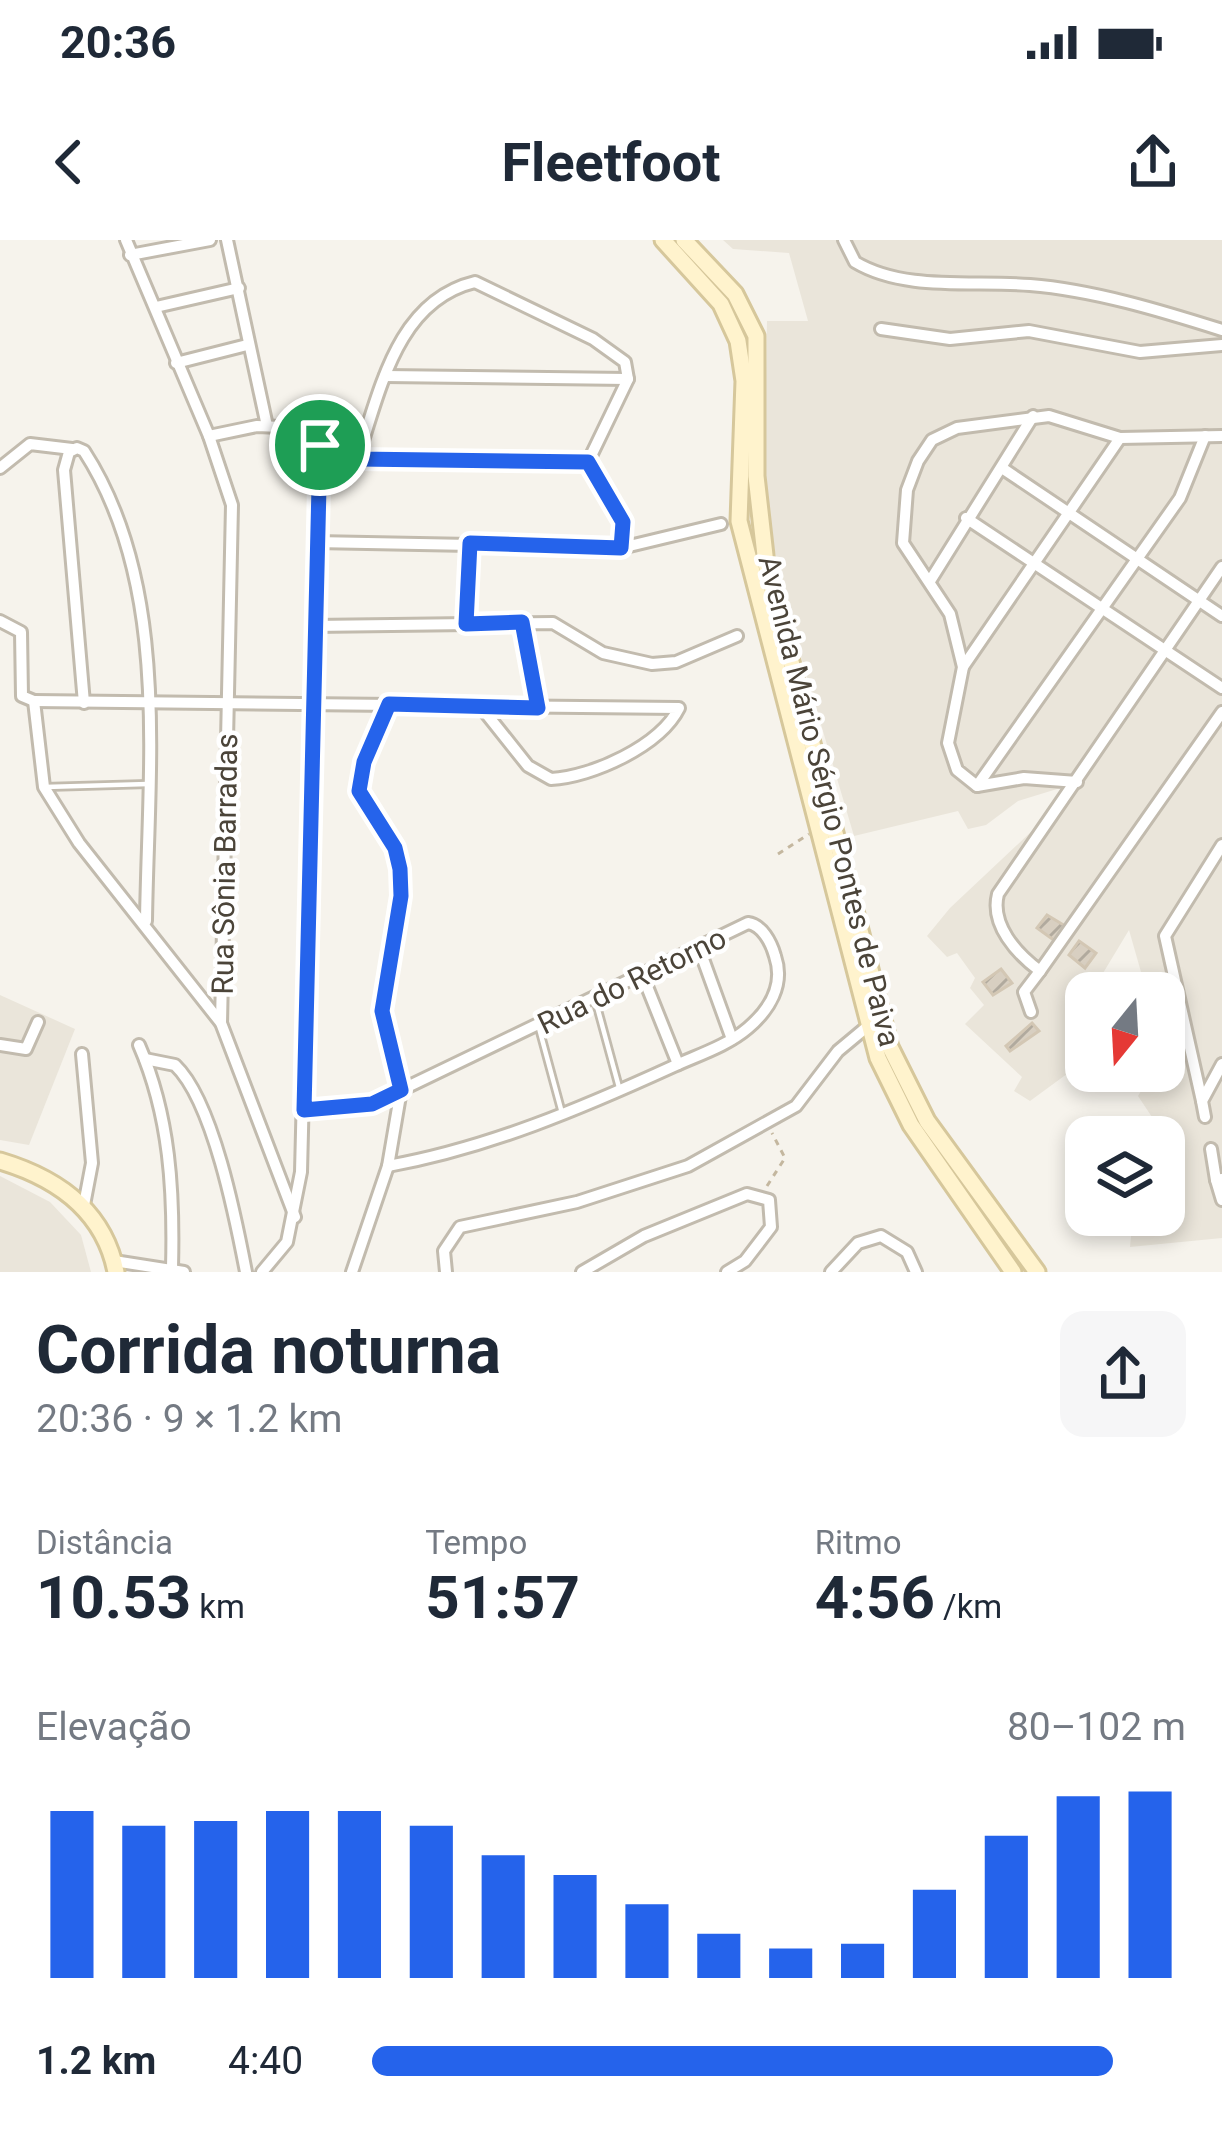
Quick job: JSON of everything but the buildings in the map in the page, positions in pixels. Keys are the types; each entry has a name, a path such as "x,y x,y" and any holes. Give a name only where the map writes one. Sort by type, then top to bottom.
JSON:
{"main road":[{"name":"Avenida Mário Sérgio Pontes de Paiva","path":"663,240 721,304 738,341 744,381 740,521 868,1026 892,1091 911,1125 1013,1272"},
{"name":"Avenida Mário Sérgio Pontes de Paiva","path":"684,240 735,294 757,336 756,476 766,565 890,1047 927,1121 1037,1272"},
{"path":"0,1161 44,1177 83,1205 115,1266"}],"street":[{"name":"Rua Sônia Barradas","path":"126,240 209,436 233,523 221,1023"},
{"path":"130,255 210,240"},
{"path":"227,240 267,426"},
{"path":"844,240 855,262 878,271 963,286 1063,289 1222,330"},
{"path":"357,459 404,334 427,305 476,282 620,354 628,379 588,462"},
{"path":"156,308 238,289"},
{"path":"880,328 950,339 1029,331 1140,352 1222,345"},
{"path":"176,362 247,345"},
{"path":"385,376 628,379"},
{"path":"930,581 1033,416"},
{"path":"963,667 950,614 903,543 907,490 924,450 957,428 1033,416 1062,418 1120,438 1222,436"},
{"path":"209,436 267,426 304,428 320,445 357,459 588,462"},
{"path":"977,786 1180,498 1205,436"},
{"path":"1076,782 1024,778 977,786 957,770 948,743 963,667 1120,438"},
{"path":"0,468 29,444 84,451 125,532 145,658 146,921"},
{"path":"262,1272 280,1255 295,1217 304,1110 320,445"},
{"path":"72,449 64,470 84,703"},
{"path":"588,462 623,522 621,548"},
{"path":"1002,468 1222,616"},
{"path":"966,518 1222,688"},
{"path":"315,542 621,548 721,524"},
{"path":"466,624 470,543"},
{"path":"1040,971 1016,950 997,918 995,902 1169,652 1222,567"},
{"path":"0,621 21,632 22,695 34,701 676,707 672,719 631,752 588,771 551,779 529,766 481,707"},
{"path":"313,626 522,622 566,626 603,653 652,664 676,662 737,636"},
{"path":"522,622 538,708"},
{"path":"34,701 44,787 79,842 146,921 221,1023 295,1217"},
{"path":"352,1272 388,1166 401,1090 382,1011 401,896 400,869 395,848 359,791 364,762 389,704"},
{"path":"1031,1012 1024,992 1216,732 1222,712"},
{"path":"1204,1117 1166,942 1170,920 1195,890 1222,844"},
{"name":"Rua do Retorno","path":"304,1110 372,1104 754,923 775,954 777,988 770,1004 732,1039 620,1091 465,1150 388,1166"},
{"path":"699,948 732,1039"},
{"path":"642,974 678,1064"},
{"path":"1,1049 26,1049 38,1022"},
{"path":"446,1272 444,1251 460,1227 668,1175 813,1090 838,1051 868,1026"},
{"path":"115,1266 178,1270 170,1158 139,1045"},
{"path":"82,1054 92,1163 83,1205"},
{"path":"145,1059 175,1065 195,1092 237,1222 246,1272"},
{"path":"1202,1101 1222,1064"},
{"path":"1210,1149 1222,1200"},
{"path":"582,1272 644,1236 747,1194 760,1194 769,1200 772,1214 766,1237 727,1272"},
{"path":"830,1272 858,1243 881,1236 907,1252 916,1272"}],"lane":[{"path":"44,787 148,784"},
{"path":"595,999 620,1091"},
{"path":"539,1028 562,1113"}],"path":[{"path":"778,854 821,827"},
{"path":"760,1194 785,1158 765,1122"}],"shaded area":[{"path":"723,240 1222,240 1222,1238 1130,1247 1131,1236 1185,1236 1185,1116 1151,1116 1138,1096 1140,1092 1185,1092 1185,972 1141,972 1129,930 1104,972 1065,972 1065,1075 1030,1101 1014,1091 1022,1077 965,1024 984,1005 970,988 975,978 957,953 947,957 927,936 950,908 1052,812 1070,785 1018,801 986,825 968,829 958,811 854,836 783,596 764,491 767,321 808,321 789,253 733,249"},
{"path":"0,995 75,1029 29,1145 0,1140"},
{"path":"0,1176 50,1202 81,1235 91,1272 0,1272"}],"route":[{"path":"320,445 357,459 588,462 619,513 624,531 621,548 470,543 466,624 522,622 538,708 389,704 364,762 359,791 395,848 400,869 401,896 382,1011 401,1090 372,1104 304,1110 312,600 320,445"}]}
